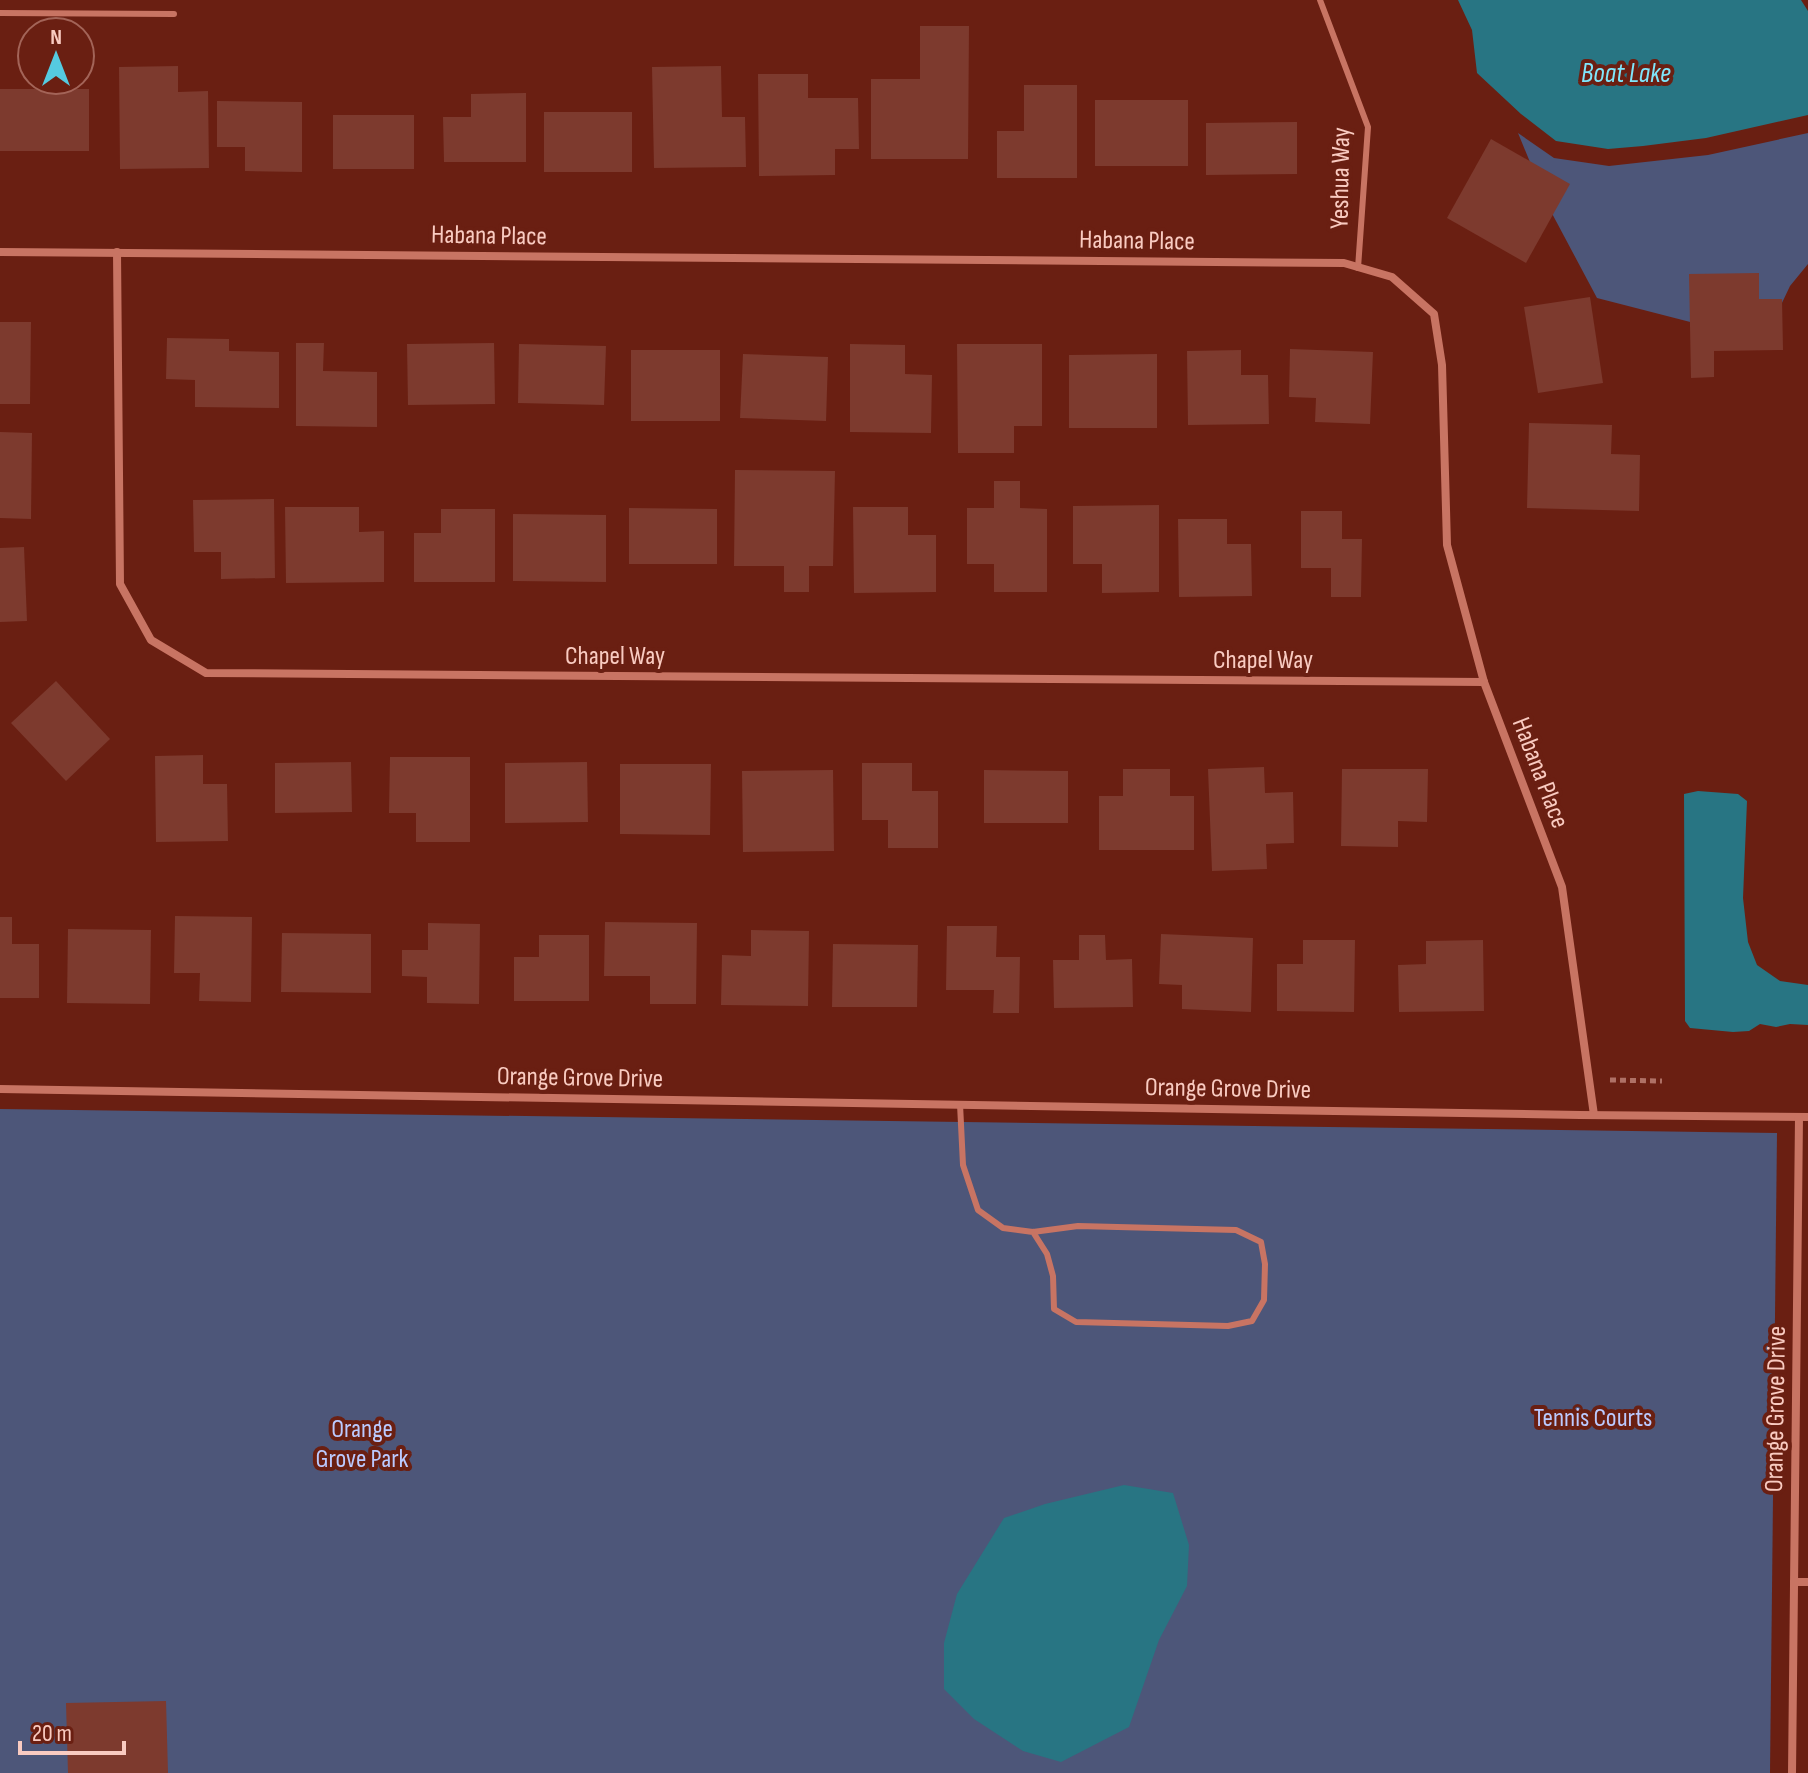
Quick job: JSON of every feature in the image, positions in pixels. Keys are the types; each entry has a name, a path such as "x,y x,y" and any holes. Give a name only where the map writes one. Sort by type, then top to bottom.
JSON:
{"street":[{"name":"Habana Place","path":"0,252 1344,263 1392,277 1434,314 1442,365 1447,545 1484,682 1562,887 1594,1115"},
{"name":"Chapel Way","path":"117,252 120,584 151,640 206,673 1484,682"},
{"name":"Orange Grove Drive","path":"0,1089 1804,1117 1792,1773"},
{"path":"1794,1582 1808,1582"}],"lane":[{"name":"Yeshua Way","path":"1320,0 1368,127 1358,268"},
{"path":"0,13 174,14"},
{"path":"960,1104 963,1165 978,1210 1003,1228 1033,1232 1078,1226 1236,1230 1261,1242 1265,1264 1264,1300 1252,1321 1228,1326 1076,1322 1054,1309 1053,1276 1047,1254 1033,1232"}],"path":[{"path":"1589,1080 1662,1081"}],"green space":[{"path":"1518,133 1554,158 1609,166 1708,155 1808,133 1808,264 1790,286 1781,305 1698,324 1597,298 1548,206"},
{"name":"Orange Grove Park","path":"0,1109 1777,1133 1770,1773 0,1773"}],"water":[{"name":"Boat Lake","path":"1458,0 1801,0 1808,11 1808,115 1706,138 1643,146 1608,149 1556,141 1477,73 1472,30"},
{"path":"1698,791 1738,794 1747,801 1743,898 1748,942 1757,965 1780,981 1808,985 1808,1025 1776,1027 1760,1024 1749,1031 1733,1032 1690,1028 1685,1021 1684,794"},
{"path":"1124,1485 1173,1493 1189,1545 1187,1586 1159,1640 1129,1727 1061,1762 1023,1751 974,1719 944,1689 944,1643 957,1594 1004,1518 1045,1504"}],"building":[{"path":"920,26 969,26 968,159 871,159 871,79 920,79"},
{"path":"178,66 178,92 208,91 209,168 120,169 119,67"},
{"path":"721,66 722,117 745,117 746,167 654,168 652,67"},
{"path":"758,74 808,74 808,98 858,98 859,149 835,149 835,175 759,176"},
{"path":"1024,85 1077,85 1077,178 997,178 997,131 1024,131"},
{"path":"0,89 16,89 16,96 89,96 89,151 0,151"},
{"path":"526,93 526,162 444,162 443,117 471,117 471,94"},
{"path":"1095,100 1188,100 1188,166 1095,166"},
{"path":"217,101 302,102 302,172 245,171 245,147 217,147"},
{"path":"544,112 632,112 632,172 544,172"},
{"path":"333,115 414,115 414,169 333,169"},
{"path":"1297,122 1297,174 1206,175 1206,123"},
{"path":"1491,139 1570,184 1526,263 1447,218"},
{"path":"1759,273 1759,299 1782,299 1783,350 1714,351 1714,377 1691,378 1689,274"},
{"path":"1590,297 1603,383 1538,393 1524,307"},
{"path":"0,322 31,322 30,404 0,404"},
{"path":"167,338 229,339 229,351 279,352 279,408 195,407 195,380 166,379"},
{"path":"296,343 324,343 323,371 377,372 377,427 296,426"},
{"path":"494,343 495,404 408,405 407,344"},
{"path":"519,344 606,346 604,405 518,403"},
{"path":"850,344 905,345 905,374 932,375 931,433 850,432"},
{"path":"957,344 1042,344 1042,426 1014,426 1014,453 958,453"},
{"path":"1290,349 1373,352 1370,424 1315,422 1316,398 1289,397"},
{"path":"631,350 720,350 720,421 631,421"},
{"path":"1241,350 1241,375 1268,375 1269,424 1188,425 1187,351"},
{"path":"743,354 828,357 826,421 740,418"},
{"path":"1157,354 1157,428 1069,428 1069,355"},
{"path":"1529,423 1612,425 1611,454 1640,455 1639,511 1527,508"},
{"path":"0,432 32,433 31,519 0,518"},
{"path":"735,470 835,471 833,566 809,566 809,592 784,592 784,566 734,566"},
{"path":"994,481 1020,481 1020,508 1047,509 1047,592 994,592 994,564 967,564 967,508 994,508"},
{"path":"274,499 275,578 221,579 221,552 194,552 193,500"},
{"path":"1159,505 1159,592 1102,593 1102,564 1073,564 1073,506"},
{"path":"285,507 359,507 359,532 384,531 384,582 286,583"},
{"path":"853,507 908,507 908,535 936,535 936,592 854,593"},
{"path":"629,508 717,509 717,564 629,564"},
{"path":"441,509 495,509 495,582 414,582 414,533 441,533"},
{"path":"1301,511 1342,511 1342,539 1362,539 1361,597 1331,597 1331,568 1301,568"},
{"path":"513,514 606,515 606,582 513,581"},
{"path":"1178,519 1227,519 1227,544 1251,544 1252,596 1179,597"},
{"path":"24,547 27,621 0,622 0,548"},
{"path":"56,681 110,739 66,781 11,723"},
{"path":"203,755 203,784 227,784 228,841 156,842 155,756"},
{"path":"390,757 470,757 470,842 416,842 416,813 389,813"},
{"path":"351,762 352,812 275,813 275,763"},
{"path":"587,762 588,822 505,823 505,763"},
{"path":"862,763 912,763 912,791 938,791 938,848 888,848 888,820 862,820"},
{"path":"620,764 711,764 710,835 620,834"},
{"path":"1264,767 1265,793 1293,792 1294,843 1266,844 1267,869 1212,871 1208,769"},
{"path":"1123,769 1170,769 1170,796 1194,796 1194,850 1099,850 1099,796 1123,796"},
{"path":"1342,769 1428,769 1427,822 1398,821 1398,847 1341,846"},
{"path":"833,770 834,851 743,852 742,771"},
{"path":"984,770 1068,771 1068,823 984,823"},
{"path":"175,916 252,917 251,1002 199,1001 200,973 174,973"},
{"path":"0,917 12,917 12,944 39,944 39,998 0,998"},
{"path":"605,922 697,923 696,1004 650,1004 650,976 604,976"},
{"path":"428,923 480,924 479,1004 427,1003 427,977 402,976 402,950 428,950"},
{"path":"947,926 997,926 996,957 1020,957 1019,1013 993,1013 994,990 946,990"},
{"path":"68,929 151,930 150,1004 67,1003"},
{"path":"751,930 809,931 808,1006 721,1005 722,955 751,956"},
{"path":"282,933 371,934 371,993 281,992"},
{"path":"1161,934 1253,938 1251,1012 1182,1009 1182,985 1159,984"},
{"path":"539,935 589,935 589,1001 514,1001 514,957 539,957"},
{"path":"1079,935 1105,935 1106,960 1132,959 1133,1007 1054,1008 1053,960 1079,960"},
{"path":"1303,940 1355,940 1354,1012 1277,1011 1277,964 1303,964"},
{"path":"1483,940 1484,1011 1399,1012 1398,965 1426,964 1426,941"},
{"path":"833,944 918,945 917,1007 832,1007"},
{"path":"166,1701 168,1773 68,1773 66,1703"}],"park label":[{"name":"Tennis Courts","path":"1593,1418"}]}
